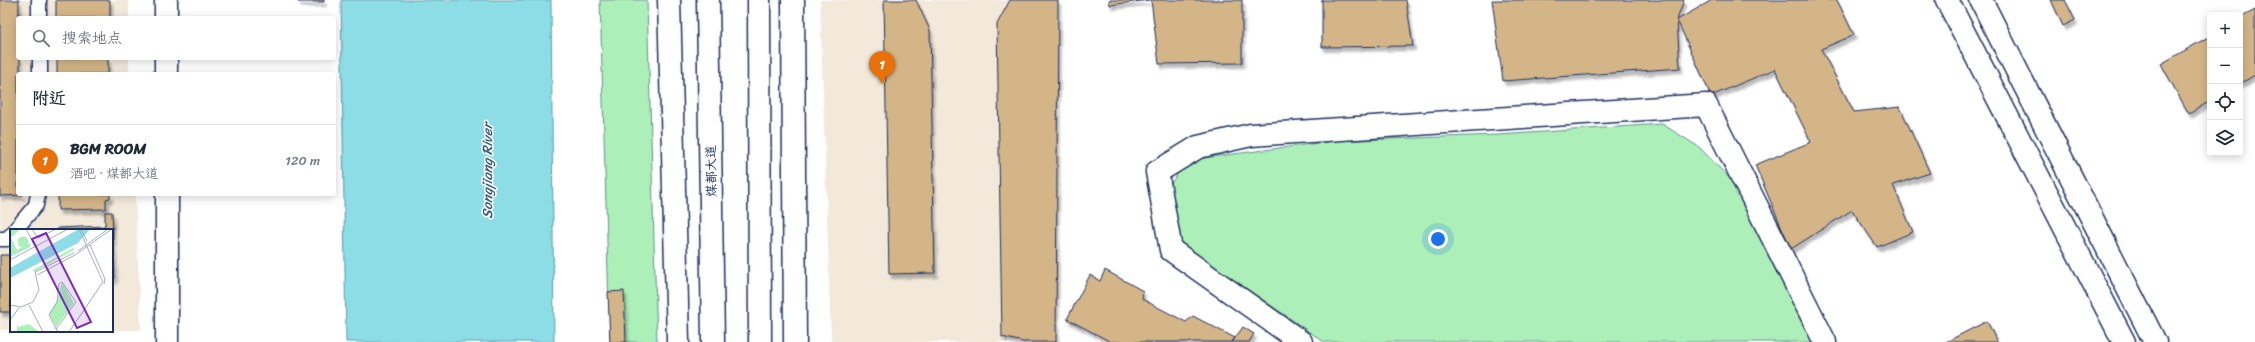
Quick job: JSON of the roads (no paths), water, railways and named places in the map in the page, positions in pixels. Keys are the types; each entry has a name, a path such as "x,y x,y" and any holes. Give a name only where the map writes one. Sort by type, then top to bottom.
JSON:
{"street":[{"path":"166,0 166,16"},
{"path":"670,0 678,342"},
{"name":"煤都大道","path":"708,0 713,342"},
{"path":"759,0 760,342"},
{"path":"793,0 795,342"},
{"path":"1947,0 2124,342"},
{"path":"1981,0 2155,342"},
{"path":"166,60 166,72"},
{"path":"1301,342 1172,250 1157,172 1198,147 1251,135 1706,105 1825,342"},
{"path":"166,196 167,342"}],"lane":[{"path":"39,0 39,16"},
{"path":"40,60 40,72"},
{"path":"16,229 36,205 38,196"},
{"path":"0,239 7,239 10,235"}],"water":[{"name":"Songjiang River","path":"341,0 551,0 554,342 346,342"}],"place":[{"name":"BGM ROOM","path":"882,84"}]}
